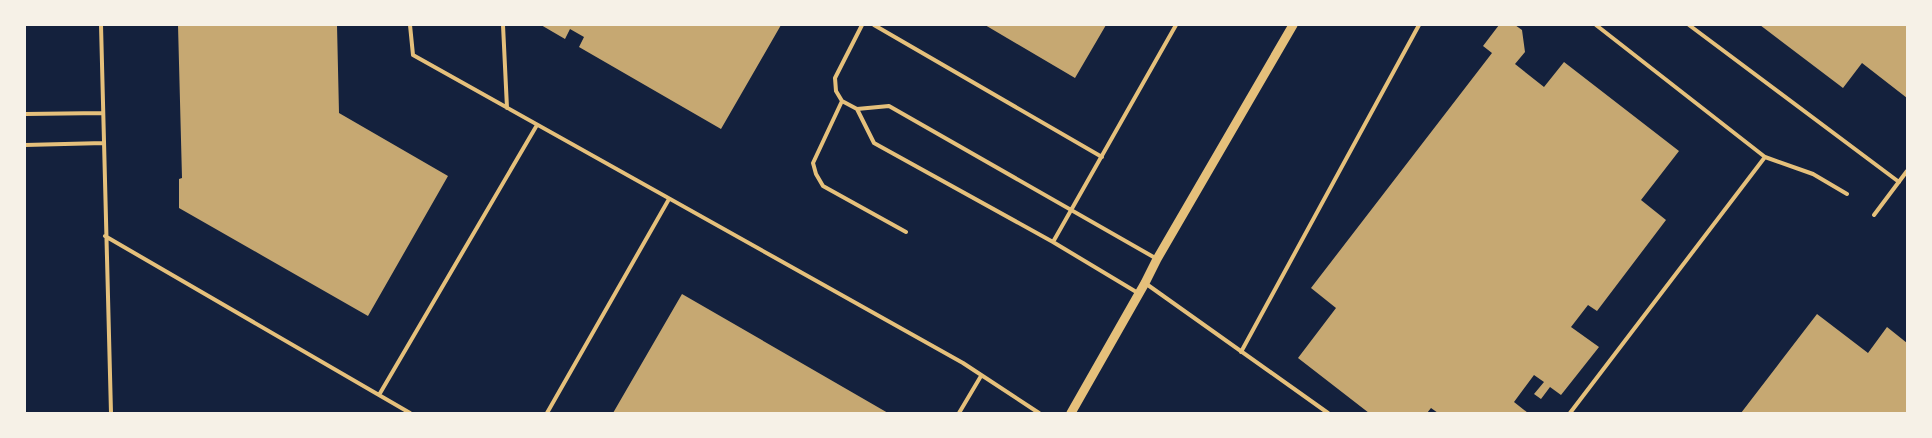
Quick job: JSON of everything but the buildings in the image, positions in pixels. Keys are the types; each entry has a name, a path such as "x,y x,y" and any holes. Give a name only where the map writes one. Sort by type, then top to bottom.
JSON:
{"street":[{"path":"1071,413 1157,259 1293,25"}],"lane":[{"path":"101,25 111,413"},
{"path":"410,25 413,55 963,363 1038,413"},
{"path":"503,25 507,108"},
{"path":"862,25 835,78 836,91 842,101 857,109 889,106 1157,259"},
{"path":"874,25 1102,157"},
{"path":"1053,242 1176,25"},
{"path":"1241,352 1419,25"},
{"path":"1596,25 1765,157 1813,174 1847,194"},
{"path":"1689,25 1898,182"},
{"path":"842,101 813,163 816,174 823,186 906,232"},
{"path":"857,109 874,143 1053,242 1138,294"},
{"path":"25,114 103,113"},
{"path":"379,395 536,125"},
{"path":"25,145 104,143"},
{"path":"1570,413 1765,157"},
{"path":"1874,215 1907,171"},
{"path":"546,413 669,198"},
{"path":"105,236 410,413"},
{"path":"1145,283 1328,413"},
{"path":"959,413 981,376"}]}
